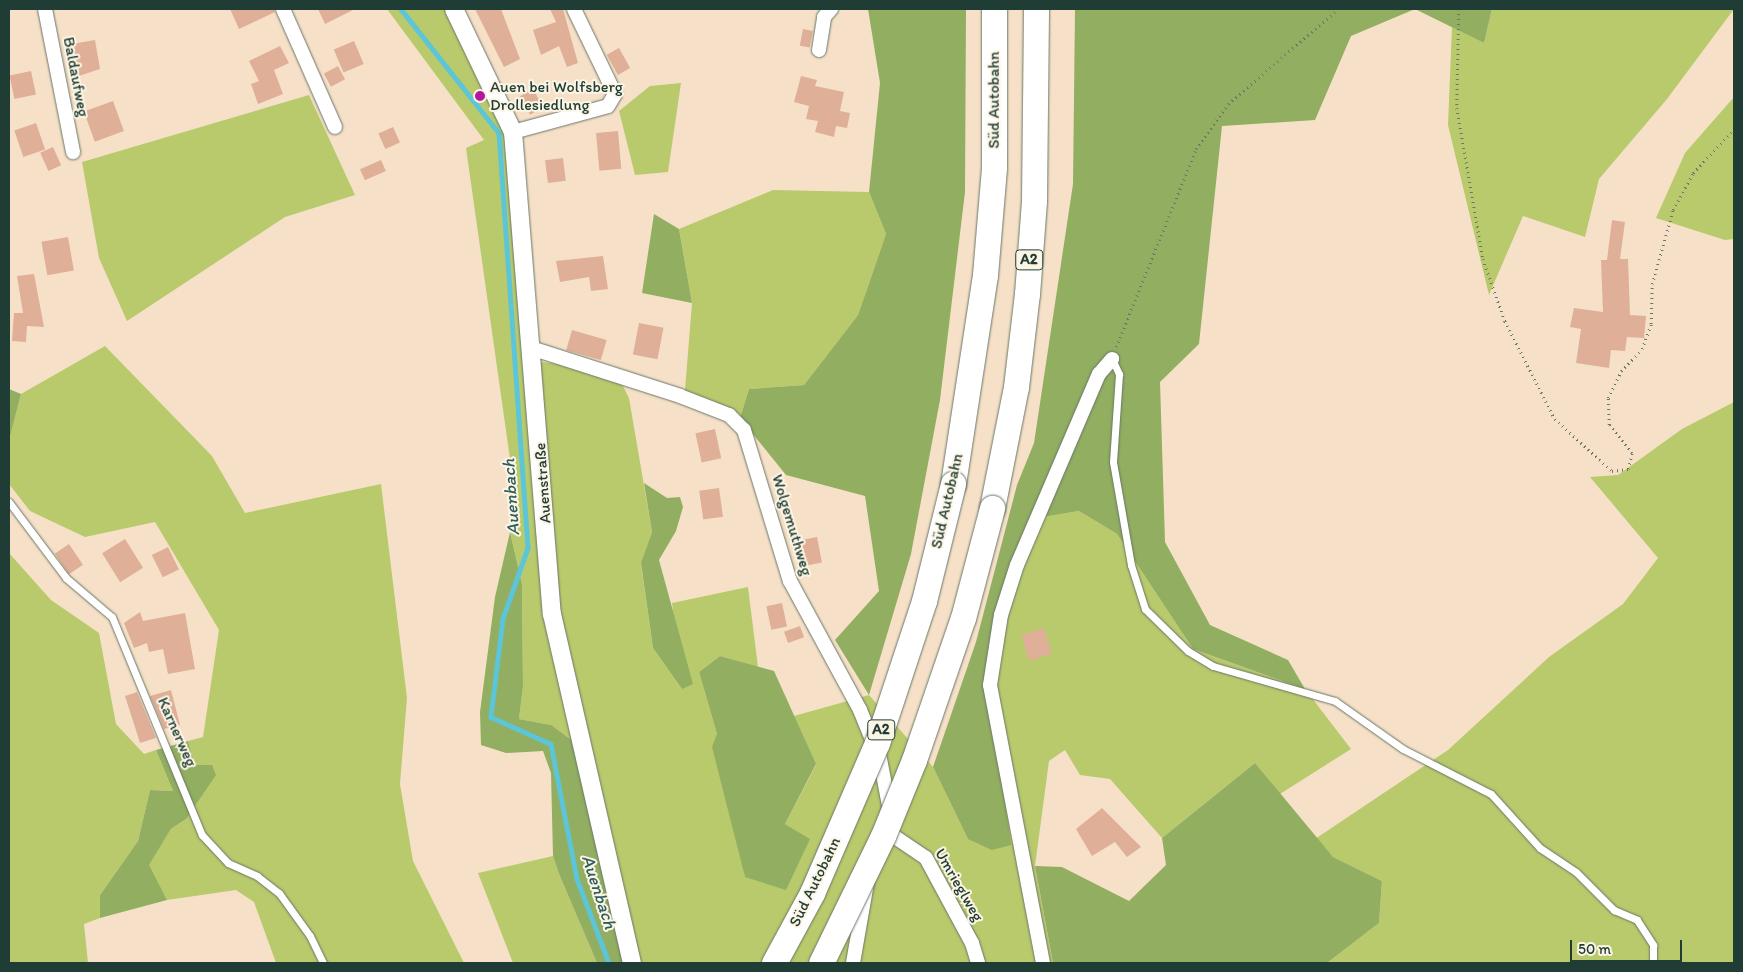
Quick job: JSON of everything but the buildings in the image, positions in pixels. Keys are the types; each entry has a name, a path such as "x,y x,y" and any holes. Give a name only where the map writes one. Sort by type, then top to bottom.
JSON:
{"highway":[{"name":"Süd Autobahn","path":"774,963 812,893 877,743 924,601 953,484 985,275 994,167 994,9"},
{"name":"A2","path":"821,963 883,836 914,760 955,643 992,508 1016,387 1027,294 1034,201 1036,9"}],"street":[{"name":"Baldaufweg","path":"45,9 73,152"},
{"path":"283,9 335,126"},
{"name":"Auenstraße","path":"454,9 513,132 534,350 552,614 632,963"},
{"path":"513,132 608,106 615,94 574,9"},
{"path":"819,50 824,17 831,9"},
{"name":"Wolgemuthweg","path":"534,350 680,396 729,415 744,430 790,581 860,710 880,759 895,837"},
{"path":"1043,963 1019,853 990,685 1001,616 1016,565 1099,374 1112,359"},
{"path":"853,963 869,870 878,851 895,837"},
{"name":"Umrieglweg","path":"895,837 926,858 972,943 978,963"}],"lane":[{"path":"1112,359 1118,374 1113,462 1131,565 1144,609 1188,651 1213,666 1335,701 1404,749 1491,794 1540,848 1576,872 1614,910 1637,920 1648,931 1653,963"},
{"name":"Karnerweg","path":"9,502 66,578 112,617 202,835 228,863 257,876 279,894 305,928 323,963"}],"path":[{"path":"1112,359 1196,149 1228,104 1338,9"},
{"path":"1459,9 1458,108 1483,259 1505,321 1555,419 1612,471 1628,469 1632,453 1609,425 1608,398 1621,371 1642,349 1651,324 1652,284 1673,210 1693,174 1734,129"}],"green space":[{"path":"387,9 445,9 504,133 526,360 558,364 622,384 629,398 652,532 641,564 653,648 682,689 672,603 748,587 758,667 720,656 699,672 717,734 745,877 809,839 785,824 816,765 794,716 869,695 933,767 968,839 995,736 987,683 1031,519 1079,511 1117,534 1193,649 1305,689 1351,749 1280,794 1255,763 1162,838 1110,779 1080,775 1065,750 1049,761 1035,866 1053,963 626,963 551,725 519,719 523,687 522,584 510,532 511,466 466,148 484,140"},
{"path":"868,9 966,9 965,192 940,400 911,554 869,695 835,640 879,591 865,496 786,475 740,418 749,389 804,385 858,315 886,234 869,192 880,83"},
{"path":"1075,9 1415,9 1351,36 1315,120 1222,126 1199,344 1160,382 1165,542 1210,625 1288,660 1305,689 1193,649 1117,534 1079,511 1031,519 997,628 995,736 1011,845 992,850 968,839 933,767 976,642 1017,485 1034,443 1073,184"},
{"path":"1415,9 1492,9 1484,43"},
{"path":"1492,9 1734,9 1667,99 1599,179 1585,237 1523,216 1489,295 1448,125 1452,27 1484,43"},
{"path":"681,83 668,172 635,175 619,111 650,86"},
{"path":"309,95 355,195 285,217 127,321 99,258 82,162"},
{"path":"1734,97 1734,239 1725,240 1656,218 1685,153"},
{"path":"773,190 869,192 886,234 858,315 804,385 749,389 740,418 684,402 692,303 679,229"},
{"path":"654,214 679,229 692,303 642,293"},
{"path":"105,346 212,456 245,513 381,484 407,698 400,784 413,861 464,963 276,963 254,902 236,890 167,900 148,866 171,829 186,819 195,765 188,741 203,737 219,630 155,522 85,537 30,511 9,484 9,441 21,394"},
{"path":"9,389 21,394 9,441"},
{"path":"1734,402 1734,963 1327,963 1379,923 1382,881 1333,857 1315,839 1448,750 1549,657 1623,604 1658,558 1590,477 1618,475 1682,429"},
{"path":"644,483 667,498 680,497 683,507 676,531 659,560 693,684 682,689 653,648 641,563 652,532"},
{"path":"510,532 522,584 523,687 519,719 551,725 571,740 626,963 597,963 559,874 553,856 551,773 543,751 506,753 481,745 480,712 495,597"},
{"path":"9,553 51,600 99,633 116,724 144,754 156,750 173,791 150,790 138,841 100,895 100,918 84,924 88,963 9,963"},
{"path":"720,656 774,671 816,764 785,824 810,839 786,890 745,877 712,747 717,734 699,672"},
{"path":"188,741 195,765 212,765 216,775 186,819 171,829 149,865 167,900 100,918 100,895 138,841 150,790 173,791 156,750"},
{"path":"1255,763 1333,857 1382,881 1379,923 1327,963 1053,963 1035,866 1062,867 1129,901 1166,865 1162,838"},
{"path":"553,856 597,963 513,963 478,873"}],"waterway":[{"name":"Auenbach","path":"401,9 499,133 528,548 503,619 491,717 551,744 577,879 609,963"}],"place":[{"name":"Auen bei Wolfsberg Drollesiedlung","path":"480,96"}]}
